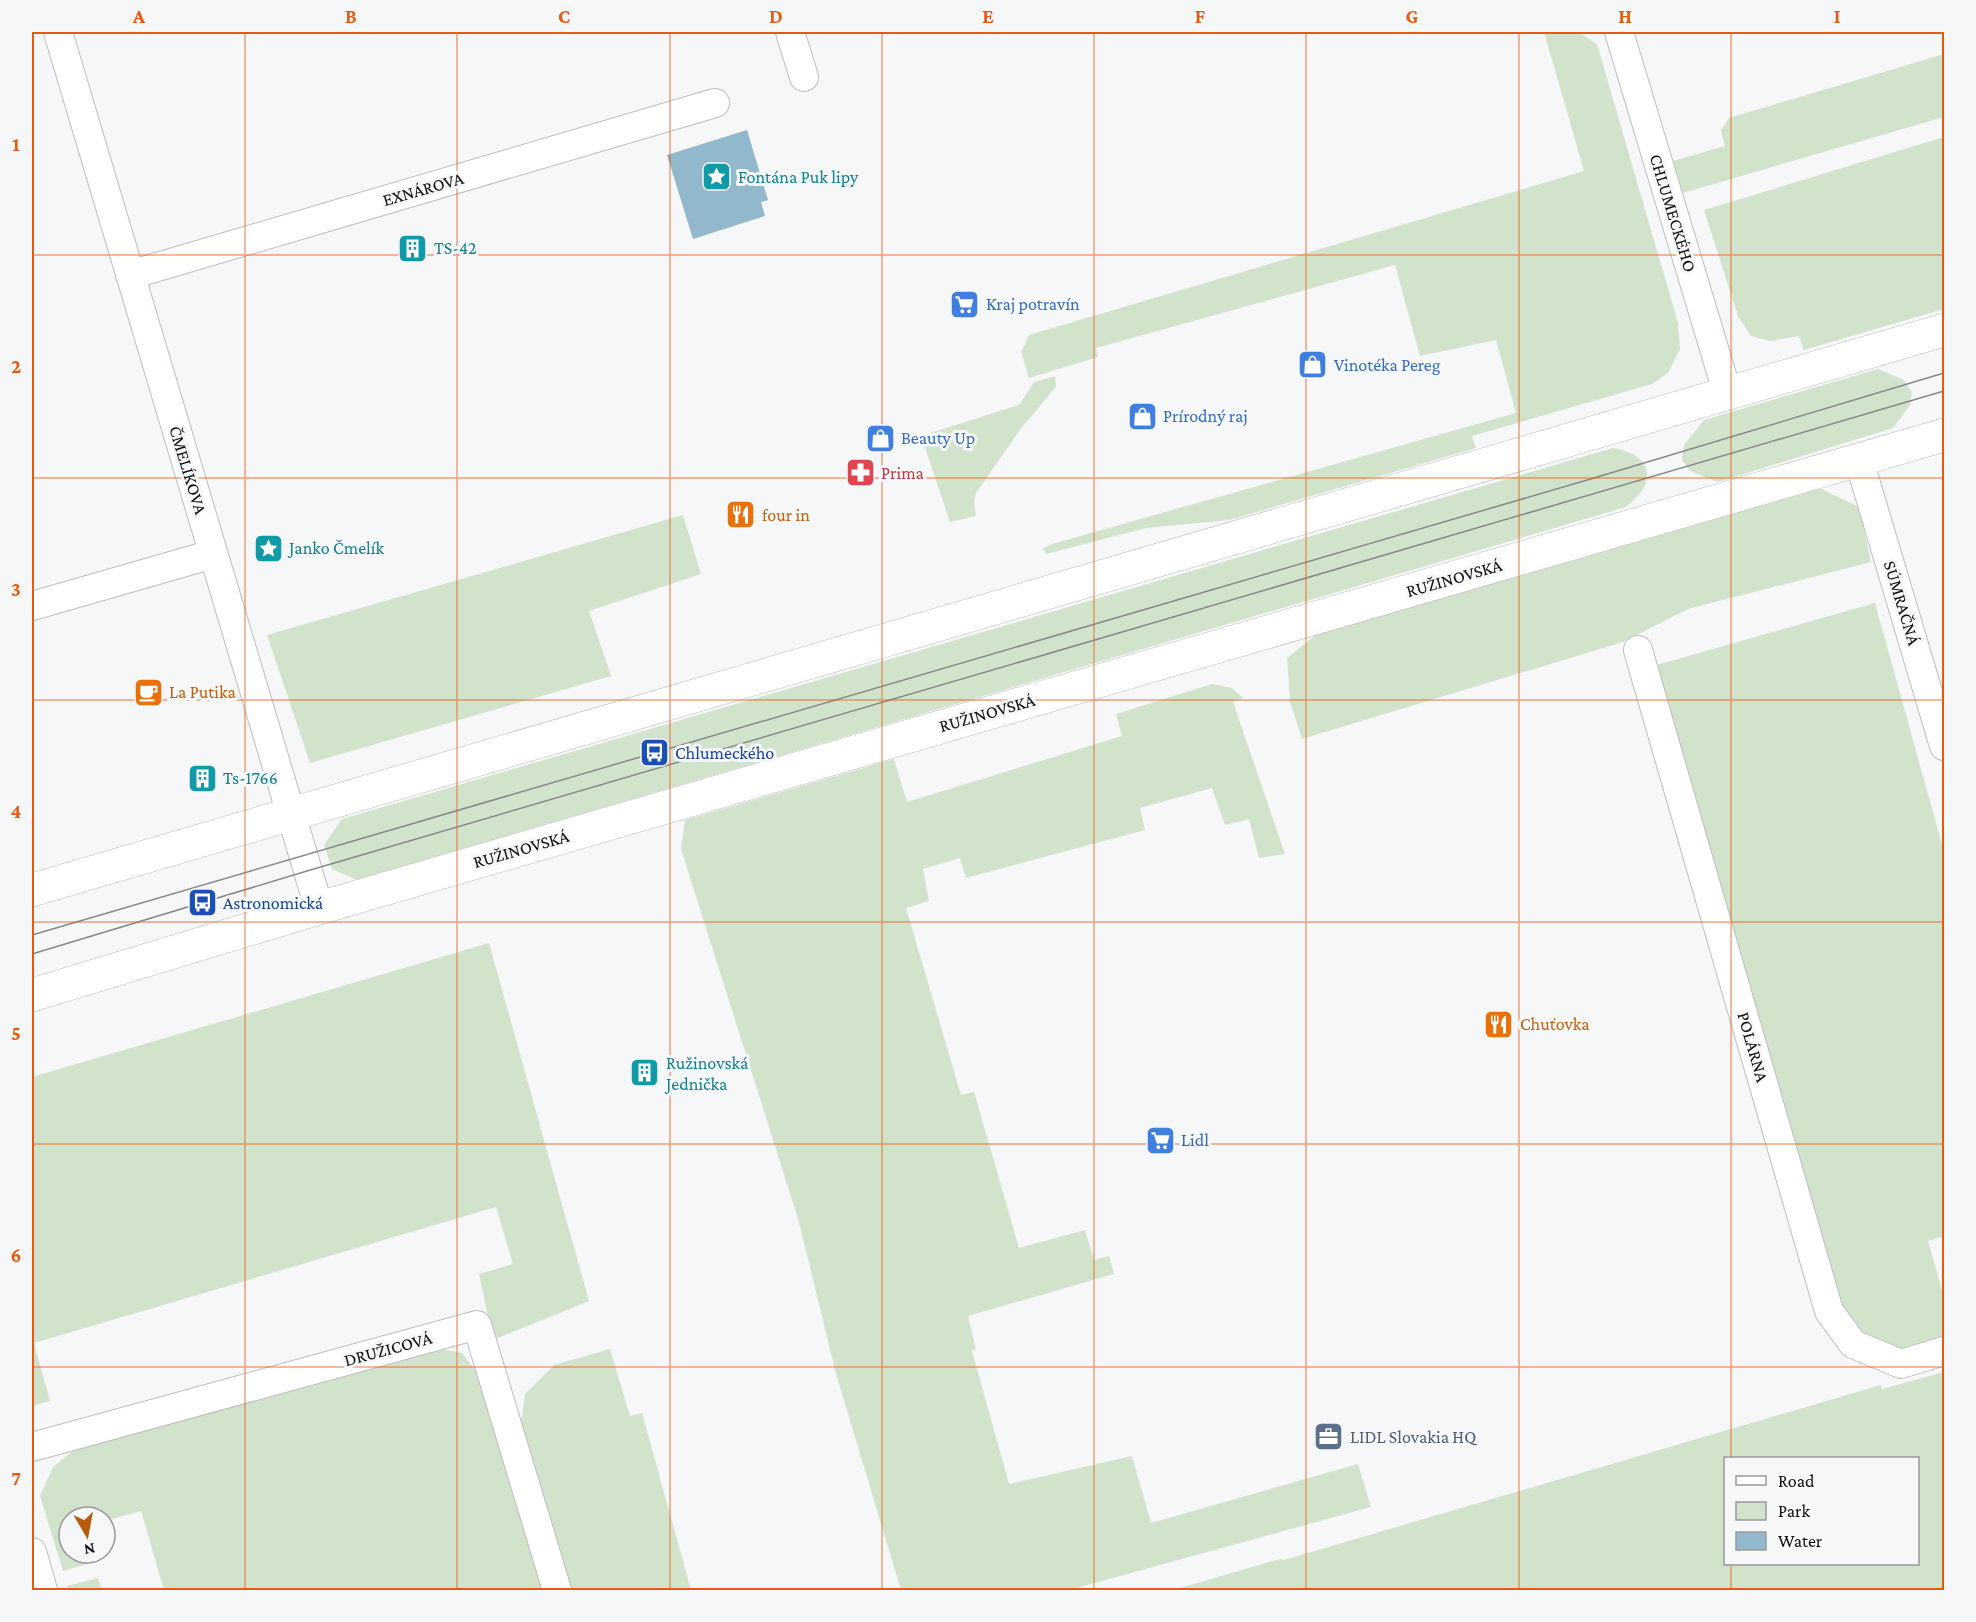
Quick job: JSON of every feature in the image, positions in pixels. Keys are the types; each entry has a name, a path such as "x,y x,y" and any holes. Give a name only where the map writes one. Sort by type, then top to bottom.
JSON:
{"street":[{"name":"ČMELÍKOVA","path":"58,32 319,908"},
{"path":"790,32 804,77"},
{"name":"CHLUMECKÉHO","path":"1619,32 1728,395"},
{"name":"EXNÁROVA","path":"130,275 715,103"},
{"path":"32,890 1944,330"},
{"name":"RUŽINOVSKÁ","path":"32,995 319,908 1944,435"},
{"name":"SÚMRAČNÁ","path":"1859,460 1944,746"},
{"path":"32,606 213,554"},
{"name":"POLÁRNA","path":"1638,650 1829,1311 1853,1344 1900,1364 1944,1351"},
{"name":"DRUŽICOVÁ","path":"32,1447 477,1325 557,1590"},
{"path":"32,1552 43,1590"}],"green space":[{"path":"1544,32 1578,32 1597,44 1678,323 1680,349 1668,373 1652,384 1472,436 1476,448 1229,520 1146,528 1046,554 1043,548 1052,544 1516,413 1496,340 1420,356 1395,265 1096,348 1098,357 1029,378 1021,352 1029,335 1584,171"},
{"path":"1944,54 1944,117 1683,193 1673,161 1725,146 1721,130 1729,118"},
{"path":"1944,137 1944,309 1804,350 1799,336 1770,341 1751,336 1738,316 1704,210"},
{"path":"1878,369 1904,380 1912,392 1910,405 1893,428 1718,482 1690,471 1682,460 1684,445 1704,420"},
{"path":"1055,376 1056,387 1022,427 976,493 974,501 976,516 950,522 921,436 1019,405 1034,382"},
{"path":"1613,448 1640,459 1646,470 1644,488 1626,507 357,880 332,869 324,845 342,819"},
{"path":"1817,487 1859,507 1871,562 1688,609 1623,642 1302,739 1290,702 1287,658 1316,635"},
{"path":"683,515 701,574 589,611 611,676 310,763 267,635"},
{"path":"1875,603 1944,852 1944,1236 1928,1241 1944,1297 1944,1340 1901,1353 1861,1340 1844,1315 1653,666"},
{"path":"1212,684 1232,688 1243,698 1233,702 1285,854 1259,858 1249,819 1225,825 1212,788 1140,808 1145,830 966,878 960,858 923,869 929,901 906,908 961,1095 974,1092 1019,1248 1085,1230 1094,1260 1109,1256 1114,1274 968,1316 976,1349 972,1351 1009,1484 1132,1456 1151,1523 1358,1464 1371,1507 1069,1590 901,1590 836,1374 799,1222 681,849 685,820 894,759 907,802 1122,736 1116,714"},
{"path":"489,943 589,1301 493,1340 479,1274 513,1264 496,1207 34,1343 50,1401 32,1406 32,1077"},
{"path":"421,1345 462,1353 488,1387 547,1590 164,1590 141,1511 117,1518 117,1505 57,1505 57,1551 40,1496 53,1467 85,1441"},
{"path":"610,1349 630,1416 642,1413 691,1590 567,1590 520,1432 525,1394 554,1365"},
{"path":"1944,1372 1944,1590 1173,1590 1280,1559 1284,1560 1881,1385 1882,1389"},
{"path":"61,1565 84,1565 63,1571"},
{"path":"98,1578 102,1590 69,1590 67,1586"}],"water":[{"name":"Fontána Puk lipy","path":"747,130 768,200 761,202 765,216 693,239 667,155"}],"tram line":[{"path":"32,935 1594,478 1944,373"},
{"path":"32,954 307,871 1944,391"}],"place":[{"name":"Fontána Puk lipy","path":"717,177"},
{"name":"TS-42","path":"413,248"},
{"name":"Kraj potravín","path":"965,304"},
{"name":"Vinotéka Pereg","path":"1313,365"},
{"name":"Prírodný raj","path":"1142,416"},
{"name":"Beauty Up","path":"880,438"},
{"name":"Prima","path":"860,473"},
{"name":"four in","path":"741,515"},
{"name":"Janko Čmelík","path":"268,548"},
{"name":"La Putika","path":"148,692"},
{"name":"Chlumeckého","path":"654,753"},
{"name":"Ts-1766","path":"202,778"},
{"name":"Astronomická","path":"202,903"},
{"name":"Chuťovka","path":"1499,1024"},
{"name":"Ružinovská Jednička","path":"645,1073"},
{"name":"Lidl","path":"1160,1140"},
{"name":"LIDL Slovakia HQ","path":"1329,1437"}]}
